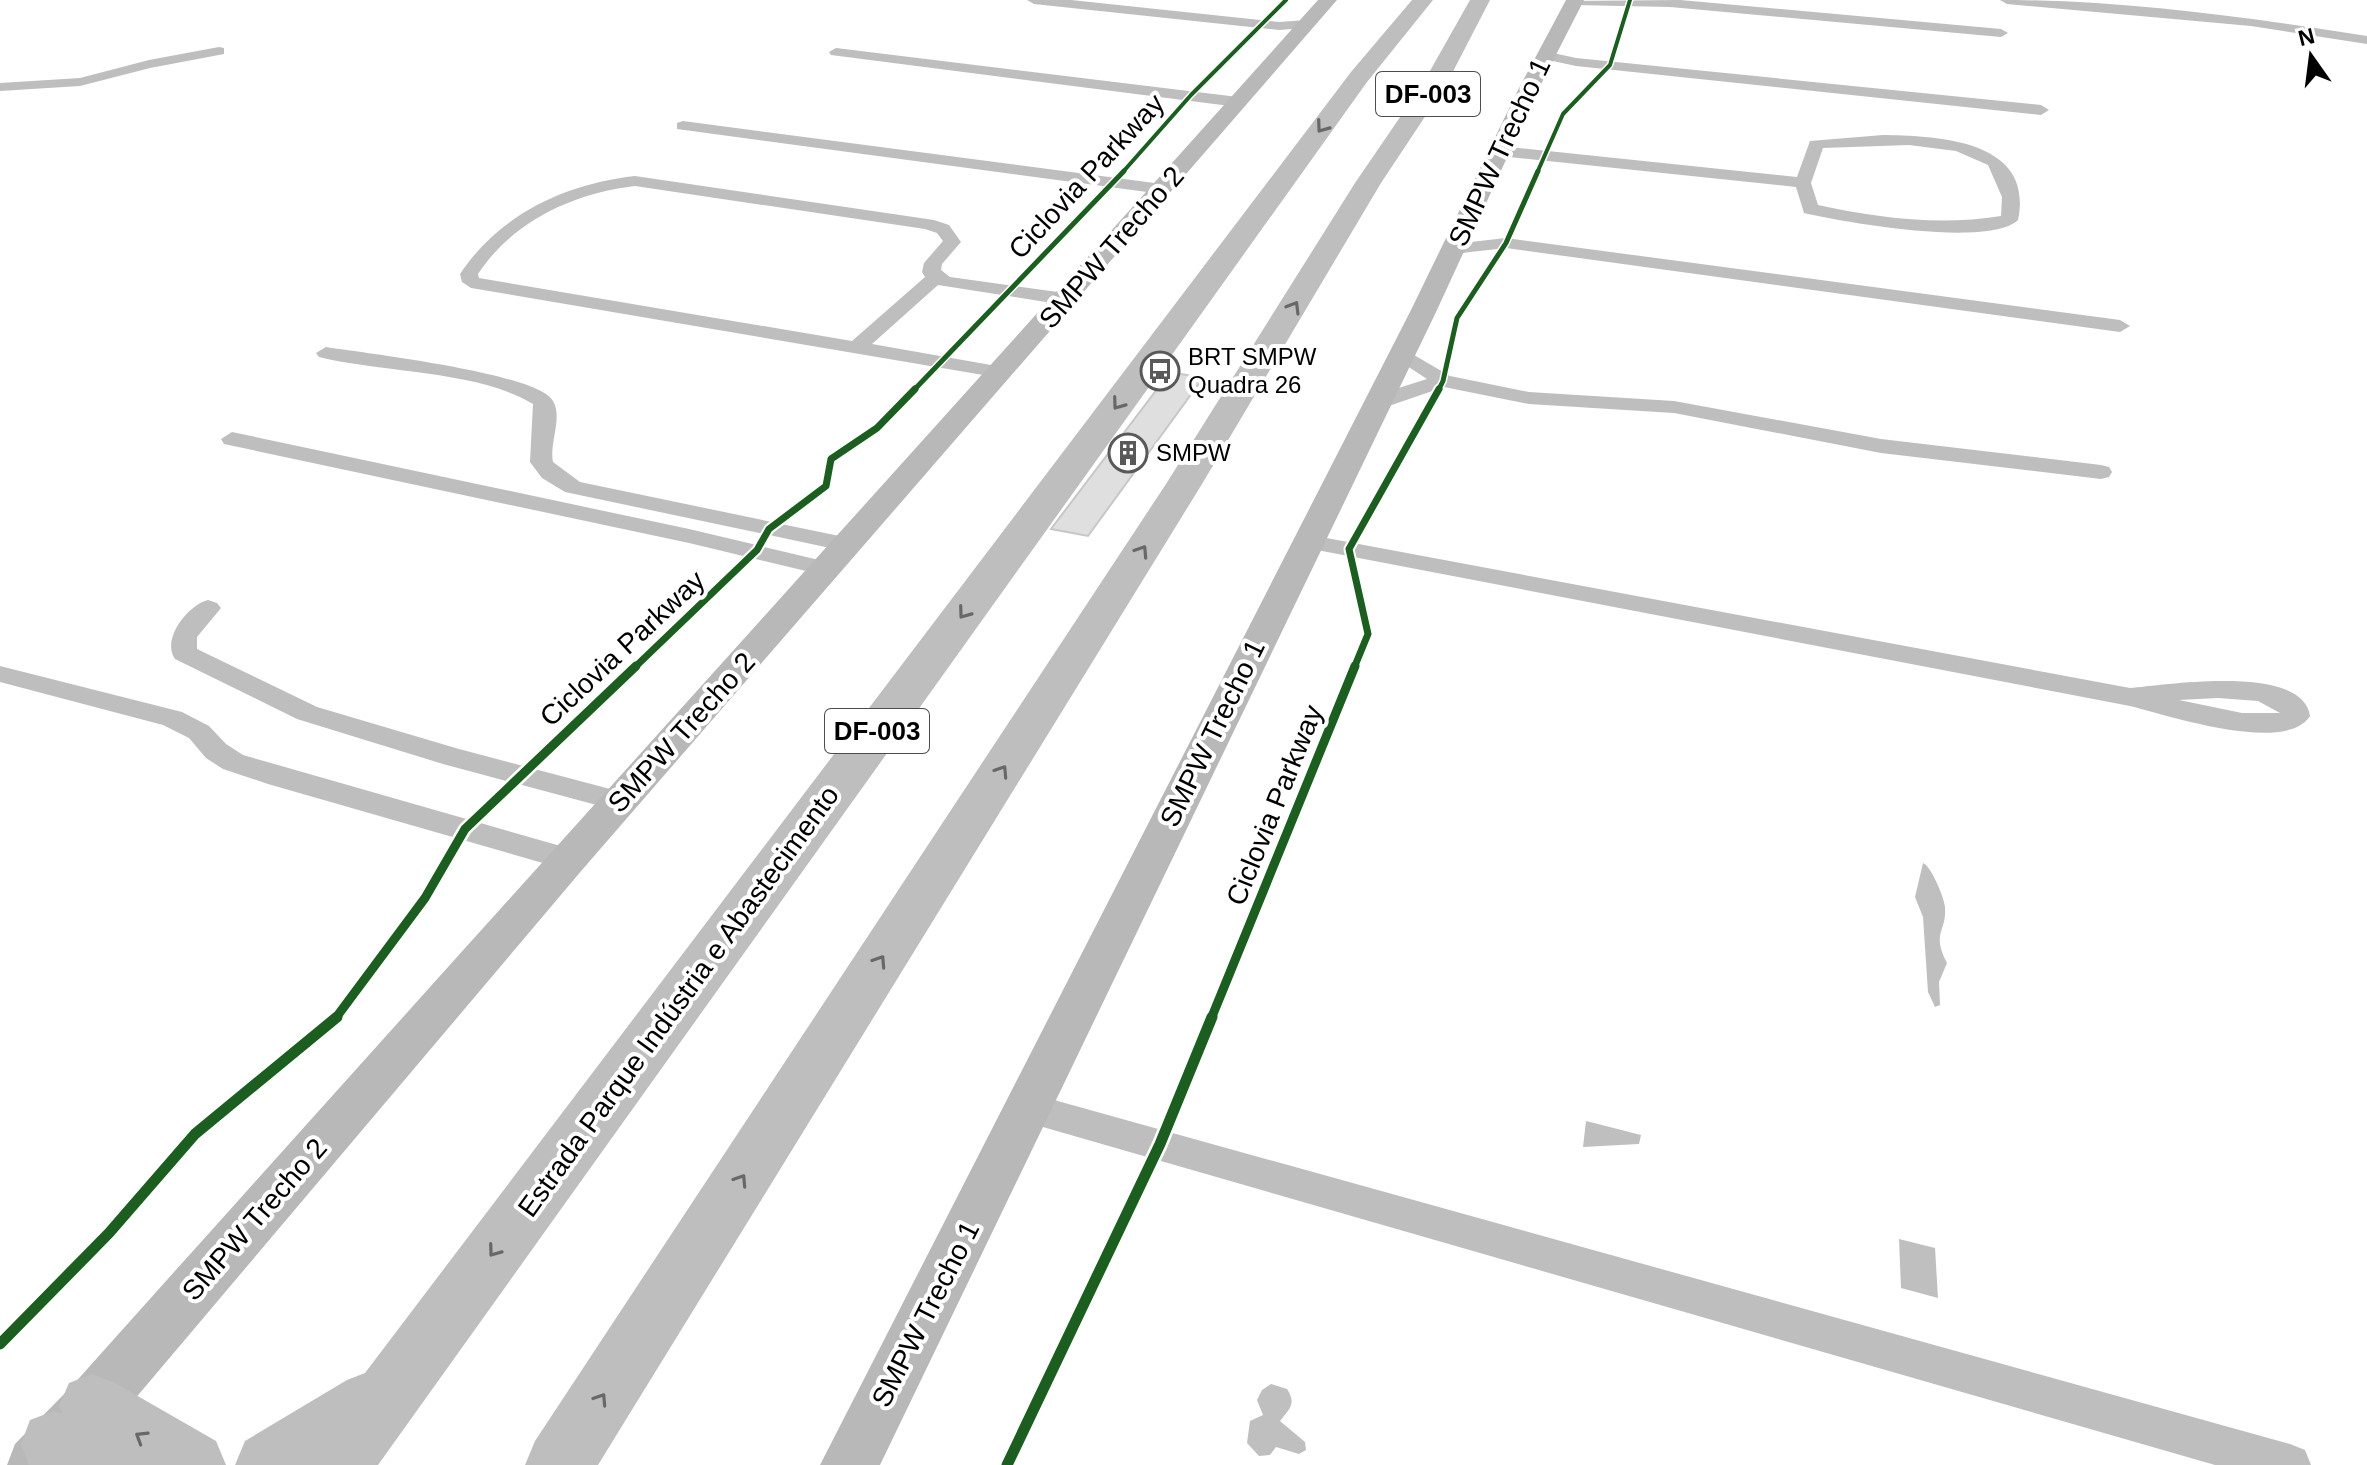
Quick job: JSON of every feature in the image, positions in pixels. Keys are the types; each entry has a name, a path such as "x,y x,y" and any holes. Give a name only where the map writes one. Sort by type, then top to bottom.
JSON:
{"highway":[{"path":"1359,77 1396,0"},
{"name":"Estrada Parque Indústria e Abastecimento","path":"337,1465 1359,77 1423,0"},
{"name":"DF-003","path":"559,1465 1176,497 1368,183 1434,85 1480,0"},
{"path":"1434,85 1494,20"},
{"path":"269,1465 393,1389"},
{"path":"70,1445 192,1465"}],"street":[{"path":"1034,0 1303,21"},
{"path":"1574,1 1629,0 2001,33"},
{"path":"2007,0 2251,22 2367,40"},
{"name":"SMPW Trecho 1","path":"849,1465 1029,1108 1305,541 1402,354 1499,151 1554,60 1574,1"},
{"name":"SMPW Trecho 2","path":"70,1445 567,859 1162,189 1303,21"},
{"path":"0,87 80,82 149,64 219,51"},
{"path":"836,52 1238,102"},
{"path":"1554,60 2041,110"},
{"path":"683,126 1162,189"},
{"path":"1854,139 1936,143 1980,153 1997,164 2014,203 2009,220 1992,223 1943,227 1878,223 1810,209 1803,183 1816,144 1854,139"},
{"path":"1499,151 1803,183"},
{"path":"1001,372 471,282 469,274 477,259 523,221 581,190 606,183 635,181 928,224 943,229 952,242 933,263 931,272 935,278 1065,299"},
{"path":"1459,237 2120,326"},
{"path":"854,349 935,278"},
{"path":"326,353 476,379 532,393 542,401 546,410 539,454 546,470 573,487 838,557"},
{"path":"1402,354 1443,381 1529,398 1674,407 1881,446 2101,472"},
{"path":"1375,403 1443,381"},
{"path":"232,439 730,544 838,557"},
{"path":"1305,541 2265,725 2282,724 2296,716 2290,705 2280,698 2248,689 2130,697"},
{"path":"208,608 184,636 184,653 307,713 453,757 619,801"},
{"path":"0,674 172,718 199,732 216,751 233,762 278,777 567,859"},
{"path":"1029,1108 2290,1465"}],"shaded area":[{"path":"1923,863 1937,882 1945,907 1940,945 1947,963 1939,982 1940,1005 1935,1007 1928,992 1923,917 1915,897"},
{"path":"1586,1121 1641,1135 1639,1144 1583,1147"},
{"path":"1899,1239 1935,1248 1938,1298 1901,1288"},
{"path":"1271,1384 1287,1389 1290,1394 1291,1406 1280,1421 1305,1442 1306,1450 1299,1454 1276,1447 1270,1455 1259,1456 1247,1443 1250,1421 1263,1415 1257,1400 1262,1390"}],"building":[{"name":"SMPW","path":"1170,372 1203,378 1088,536 1051,529"}],"cycle path":[{"name":"Ciclovia Parkway","path":"0,1344 109,1233 195,1134 339,1016 425,898 465,829 757,550 769,529 826,486 831,459 877,428 1116,180 1191,95 1286,0"},
{"name":"Ciclovia Parkway","path":"1007,1465 1160,1144 1368,634 1349,549 1443,381 1457,318 1506,243 1563,114 1610,65 1630,0"}],"place":[{"name":"BRT SMPW Quadra 26","path":"1160,371"},
{"name":"SMPW","path":"1128,453"}]}
